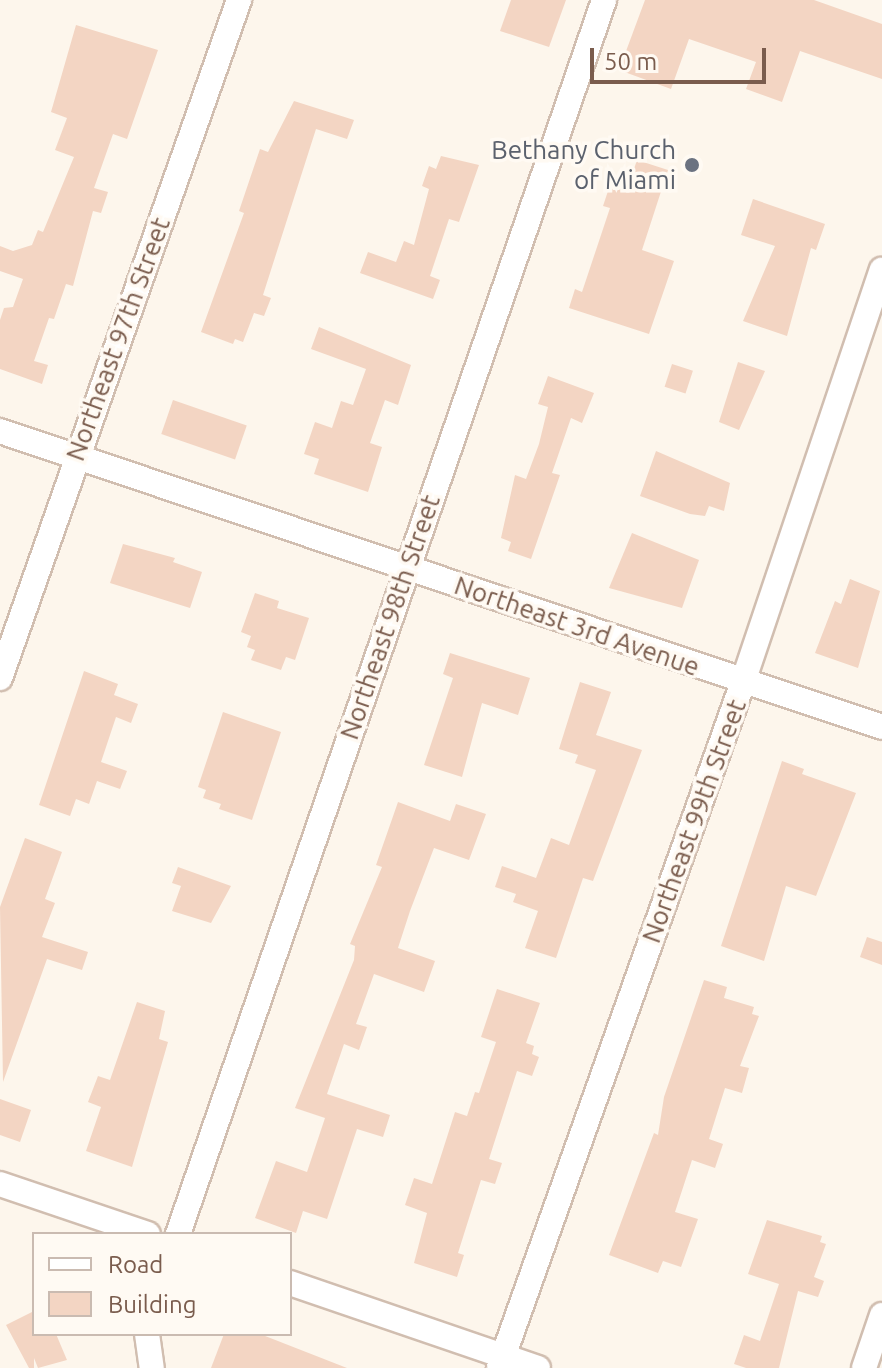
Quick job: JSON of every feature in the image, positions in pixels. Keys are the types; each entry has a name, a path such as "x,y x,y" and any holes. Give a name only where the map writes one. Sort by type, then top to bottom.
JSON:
{"street":[{"name":"Northeast 97th Street","path":"0,678 239,0"},
{"name":"Northeast 98th Street","path":"179,1232 604,0"},
{"name":"Northeast 99th Street","path":"501,1362 743,682 882,270"},
{"name":"Northeast 3rd Avenue","path":"0,431 882,727"},
{"path":"0,1184 142,1232"},
{"path":"292,1284 501,1362 538,1368"},
{"path":"864,1368 882,1315"},
{"path":"147,1336 152,1368"}],"building":[{"path":"511,0 566,0 549,47 500,31"},
{"path":"645,0 814,0 882,24 882,79 800,51 782,102 746,89 756,62 689,39 671,89 619,70"},
{"path":"76,25 158,50 127,139 113,134 94,188 108,192 101,213 93,211 73,286 66,284 54,319 49,318 34,361 48,365 42,384 0,369 0,320 4,308 13,307 23,279 0,271 0,246 13,251 32,245 38,230 43,232 74,157 55,150 67,118 51,112"},
{"path":"294,101 354,120 347,139 316,129 263,295 271,298 264,316 254,313 243,342 235,339 233,344 201,332 244,213 239,211 260,149 268,152"},
{"path":"441,156 479,165 459,222 449,219 430,276 440,280 433,299 360,273 368,252 396,262 404,241 414,245 429,189 422,186 429,166 436,169"},
{"path":"637,160 668,170 642,250 674,261 649,334 569,308 575,289 582,292 610,208 603,206 610,185 627,190"},
{"path":"753,199 825,224 816,250 811,248 787,336 743,321 775,246 741,235"},
{"path":"319,327 411,365 398,405 385,400 370,443 382,447 368,492 314,474 319,459 304,454 315,422 332,428 341,401 353,405 366,369 311,349"},
{"path":"738,362 765,371 739,430 719,422"},
{"path":"672,364 693,371 686,394 665,387"},
{"path":"548,376 594,393 582,423 571,418 552,473 560,475 531,559 508,551 511,542 501,538 515,475 526,479 539,444 548,407 538,404"},
{"path":"173,400 247,425 235,459 161,434"},
{"path":"656,451 730,483 724,511 709,506 705,516 690,514 640,496"},
{"path":"632,533 699,560 682,608 609,588"},
{"path":"123,544 175,558 173,562 202,572 190,608 110,583"},
{"path":"850,579 880,591 858,668 815,653 835,601 841,604"},
{"path":"255,593 279,601 277,608 309,618 295,660 286,657 281,670 251,660 255,650 247,647 251,636 241,632"},
{"path":"450,653 530,678 518,715 482,703 462,777 424,765 453,678 443,674"},
{"path":"84,671 118,684 114,695 138,704 131,723 116,717 101,762 127,771 120,789 97,781 89,804 76,799 70,816 39,805"},
{"path":"580,682 611,692 596,735 642,750 593,881 583,878 556,958 525,948 538,911 513,902 516,894 495,887 502,866 536,878 551,838 569,845 596,770 575,763 578,755 559,749"},
{"path":"223,712 281,732 252,820 219,809 221,804 203,798 206,790 198,787"},
{"path":"782,761 804,769 802,774 856,793 816,896 786,886 764,961 721,946"},
{"path":"398,802 450,821 456,804 486,814 469,860 434,848 410,911 398,948 435,961 424,992 374,974 356,1024 367,1027 359,1050 344,1044 327,1094 390,1115 383,1137 357,1129 327,1219 303,1211 296,1233 255,1218 276,1161 307,1172 325,1118 295,1108 354,960 355,946 350,944 382,867 376,865"},
{"path":"25,838 62,852 45,899 55,903 42,937 88,952 82,970 47,959 3,1082 0,907"},
{"path":"178,867 231,886 211,923 172,911 181,886 172,883"},
{"path":"867,937 882,942 882,965 860,957"},
{"path":"704,980 727,987 724,998 754,1007 752,1014 759,1016 740,1066 749,1068 742,1093 725,1088 709,1139 723,1144 715,1168 692,1160 675,1212 698,1219 681,1267 663,1261 658,1273 609,1255 654,1133 658,1135 664,1097"},
{"path":"497,989 540,1003 526,1043 534,1046 532,1054 539,1057 532,1076 517,1071 489,1159 502,1163 495,1184 481,1180 458,1253 464,1255 457,1277 414,1263 427,1213 405,1205 414,1178 432,1184 455,1112 467,1116 475,1092 479,1093 496,1042 481,1037"},
{"path":"137,1002 165,1011 159,1039 168,1042 132,1167 86,1151 101,1107 88,1102 98,1076 110,1080"},
{"path":"0,1099 31,1110 20,1142 0,1135"},
{"path":"767,1220 822,1236 820,1242 826,1244 814,1277 824,1281 818,1297 798,1291 779,1368 746,1368 734,1364 744,1335 760,1341 779,1284 748,1274"},
{"path":"32,1312 32,1336 57,1336 67,1360 38,1368 34,1358 34,1368 29,1368 6,1325"},
{"path":"223,1336 265,1336 347,1368 211,1368"}],"place":[{"name":"Bethany Church of Miami","path":"692,165"}]}
